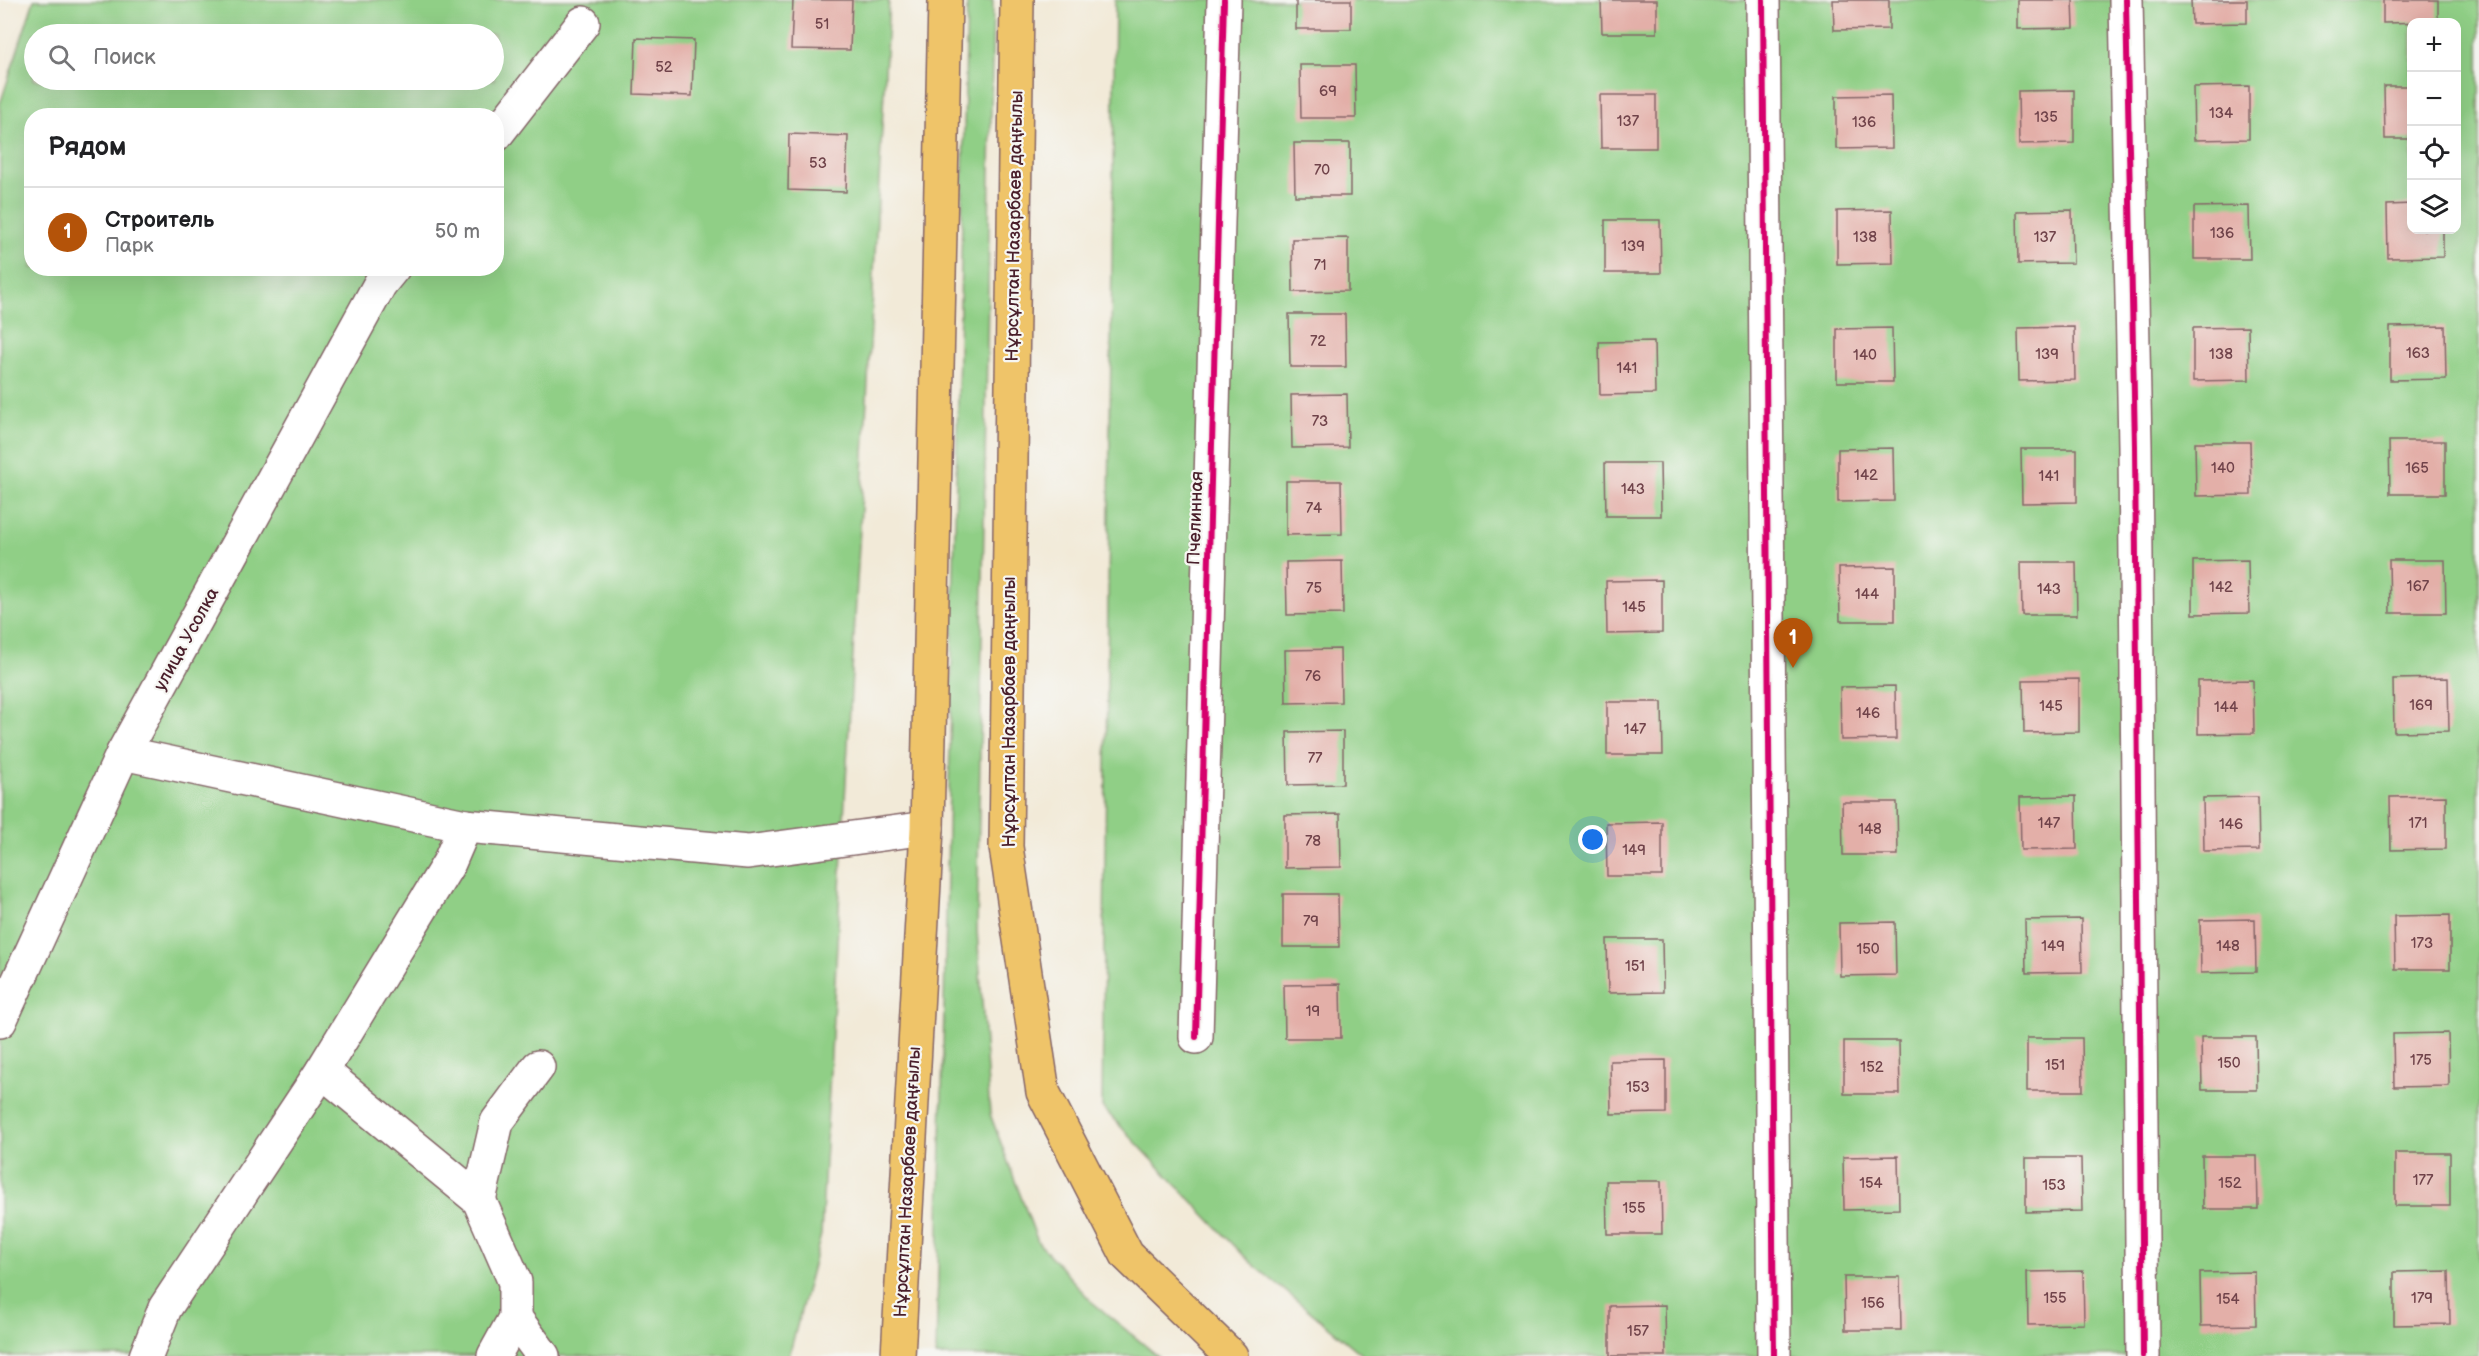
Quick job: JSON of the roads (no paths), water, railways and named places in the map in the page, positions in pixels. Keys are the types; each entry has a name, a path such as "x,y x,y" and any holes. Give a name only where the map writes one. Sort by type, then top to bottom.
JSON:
{"main road":[{"name":"Нұрсұлтан Назарбаев даңғылы","path":"898,1356 927,828 945,0"},
{"name":"Нұрсұлтан Назарбаев даңғылы","path":"1017,0 1006,847 1043,1092 1127,1255 1232,1356"}],"street":[{"name":"Пчелинная","path":"1196,1037 1224,0"},
{"path":"1763,0 1774,1356"},
{"path":"2126,0 2135,517 2143,1356"},
{"path":"504,125 583,23"},
{"name":"улица Усолка","path":"0,1021 123,753 380,284 386,276"},
{"path":"123,753 465,826 748,852 927,828"},
{"path":"146,1356 165,1308 322,1071 449,863 465,826"},
{"path":"479,1200 497,1122 538,1066"},
{"path":"322,1071 479,1200 515,1282 515,1318 494,1356"},
{"path":"515,1318 543,1356"}],"place":[{"name":"Строитель","path":"1793,668"}]}
